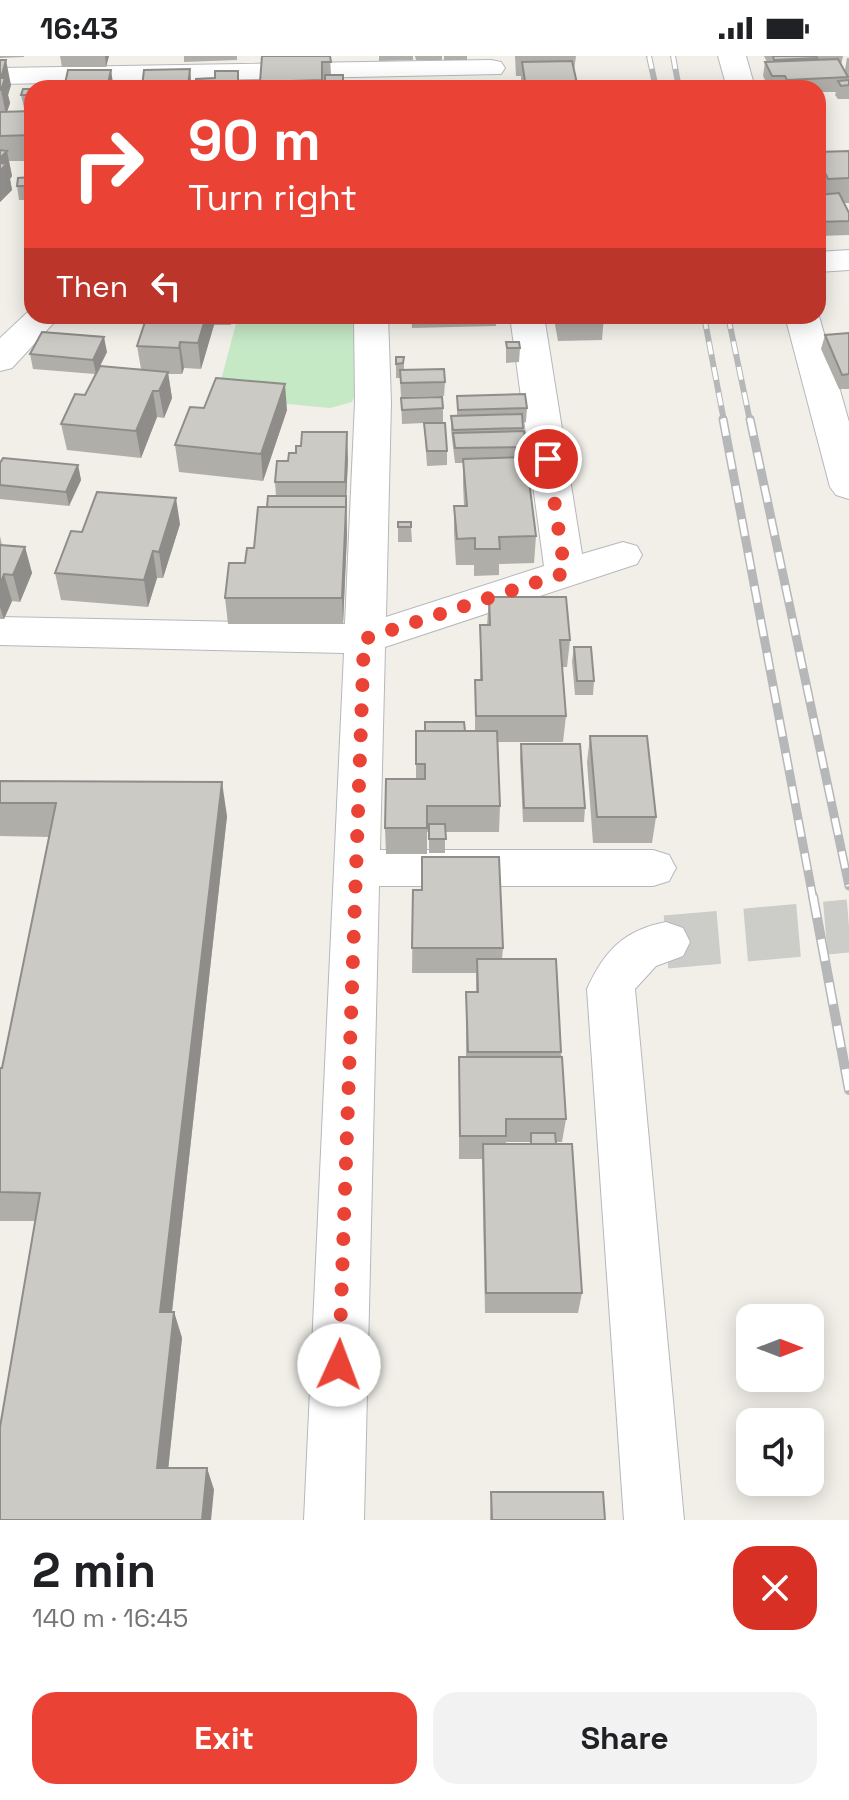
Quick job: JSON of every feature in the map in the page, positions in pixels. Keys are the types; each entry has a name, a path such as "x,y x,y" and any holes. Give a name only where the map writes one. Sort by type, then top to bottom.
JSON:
{"street":[{"path":"732,56 739,80"},
{"path":"0,76 491,71"},
{"path":"826,261 849,260"},
{"path":"6,346 33,324"},
{"path":"334,1520 373,402 371,324"},
{"path":"528,324 565,573"},
{"path":"804,324 849,487"},
{"path":"0,631 364,639 623,555"},
{"path":"356,868 653,868"},
{"path":"654,1520 611,989 619,969 636,953 666,942"}],"green space":[{"path":"236,324 355,324 355,394 352,402 330,408 236,399 220,384"}],"building":[{"path":"262,56 330,56 331,62 322,62 322,80 260,80"},
{"path":"773,56 816,56 817,58 774,60"},
{"path":"838,59 848,77 787,80 785,76 772,76 765,62"},
{"path":"0,60 6,60 1,90 0,90"},
{"path":"572,61 576,80 525,80 522,62"},
{"path":"190,69 189,80 143,80 144,70"},
{"path":"68,70 111,70 109,80 66,80"},
{"path":"215,71 238,71 238,80 196,80 215,78"},
{"path":"325,75 343,75 343,80 325,80"},
{"path":"849,80 849,85 841,86 838,81"},
{"path":"24,111 24,135 0,136 0,112"},
{"path":"849,151 849,178 828,179 826,152"},
{"path":"18,178 24,178 24,186 17,186"},
{"path":"839,193 849,213 849,221 826,222 826,194"},
{"path":"144,324 204,324 198,343 180,342 179,348 137,346"},
{"path":"42,332 104,337 93,360 30,354"},
{"path":"849,333 849,374 842,375 825,335"},
{"path":"506,342 519,342 520,348 507,348"},
{"path":"396,357 404,357 403,363 396,364"},
{"path":"100,366 168,372 159,391 153,391 136,431 61,424 75,394 85,395"},
{"path":"444,369 445,382 401,383 400,370"},
{"path":"216,378 285,384 261,454 175,445 190,407 204,408"},
{"path":"525,394 527,408 458,410 457,396"},
{"path":"442,397 443,408 402,410 401,398"},
{"path":"522,414 523,428 453,430 451,416"},
{"path":"424,423 445,423 447,451 427,451"},
{"path":"524,431 526,447 455,448 453,433"},
{"path":"302,432 347,432 345,482 275,482 277,461 288,461 289,453 296,453 296,446 301,446"},
{"path":"526,457 536,536 499,537 500,549 475,549 475,538 457,539 454,506 467,506 463,459"},
{"path":"3,458 78,465 66,492 0,485 0,463"},
{"path":"97,492 176,498 159,552 153,551 144,580 55,573 71,531 82,532"},
{"path":"268,496 346,496 346,507 267,507"},
{"path":"258,507 346,507 342,598 225,598 229,563 245,563 247,548 254,548"},
{"path":"398,522 411,522 411,527 398,527"},
{"path":"0,545 25,547 13,575 4,574 0,584"},
{"path":"489,597 566,597 570,640 560,640 566,716 476,716 475,680 482,680 480,625 490,625"},
{"path":"574,647 591,647 594,681 577,681"},
{"path":"425,722 464,722 465,731 425,731"},
{"path":"416,731 497,731 500,806 427,806 427,828 385,828 386,779 425,779 425,764 416,764"},
{"path":"590,736 647,736 656,817 597,817"},
{"path":"521,744 580,744 585,808 524,808"},
{"path":"0,781 222,782 160,1312 174,1312 157,1468 207,1468 202,1520 0,1520 0,1427 40,1193 0,1192 0,1068 56,803 0,803"},
{"path":"429,824 445,824 446,839 429,839"},
{"path":"422,857 499,857 503,948 412,948 413,890 422,890"},
{"path":"477,959 556,959 561,1052 468,1052 466,992 478,992"},
{"path":"459,1057 562,1057 566,1119 506,1119 506,1136 460,1136"},
{"path":"531,1133 555,1133 556,1144 531,1144"},
{"path":"483,1144 572,1144 582,1293 486,1293"},
{"path":"491,1492 603,1492 605,1520 492,1520"}],"tunnel":[{"path":"666,942 849,926"}],"railway":[{"path":"649,56 654,80"},
{"path":"673,56 678,80"},
{"path":"706,324 724,421"},
{"path":"730,324 750,421"},
{"path":"723,419 813,898"},
{"path":"750,419 849,886"},
{"path":"813,896 849,1090"}],"route":[{"path":"339,1365 364,639 565,573 548,459"}]}
